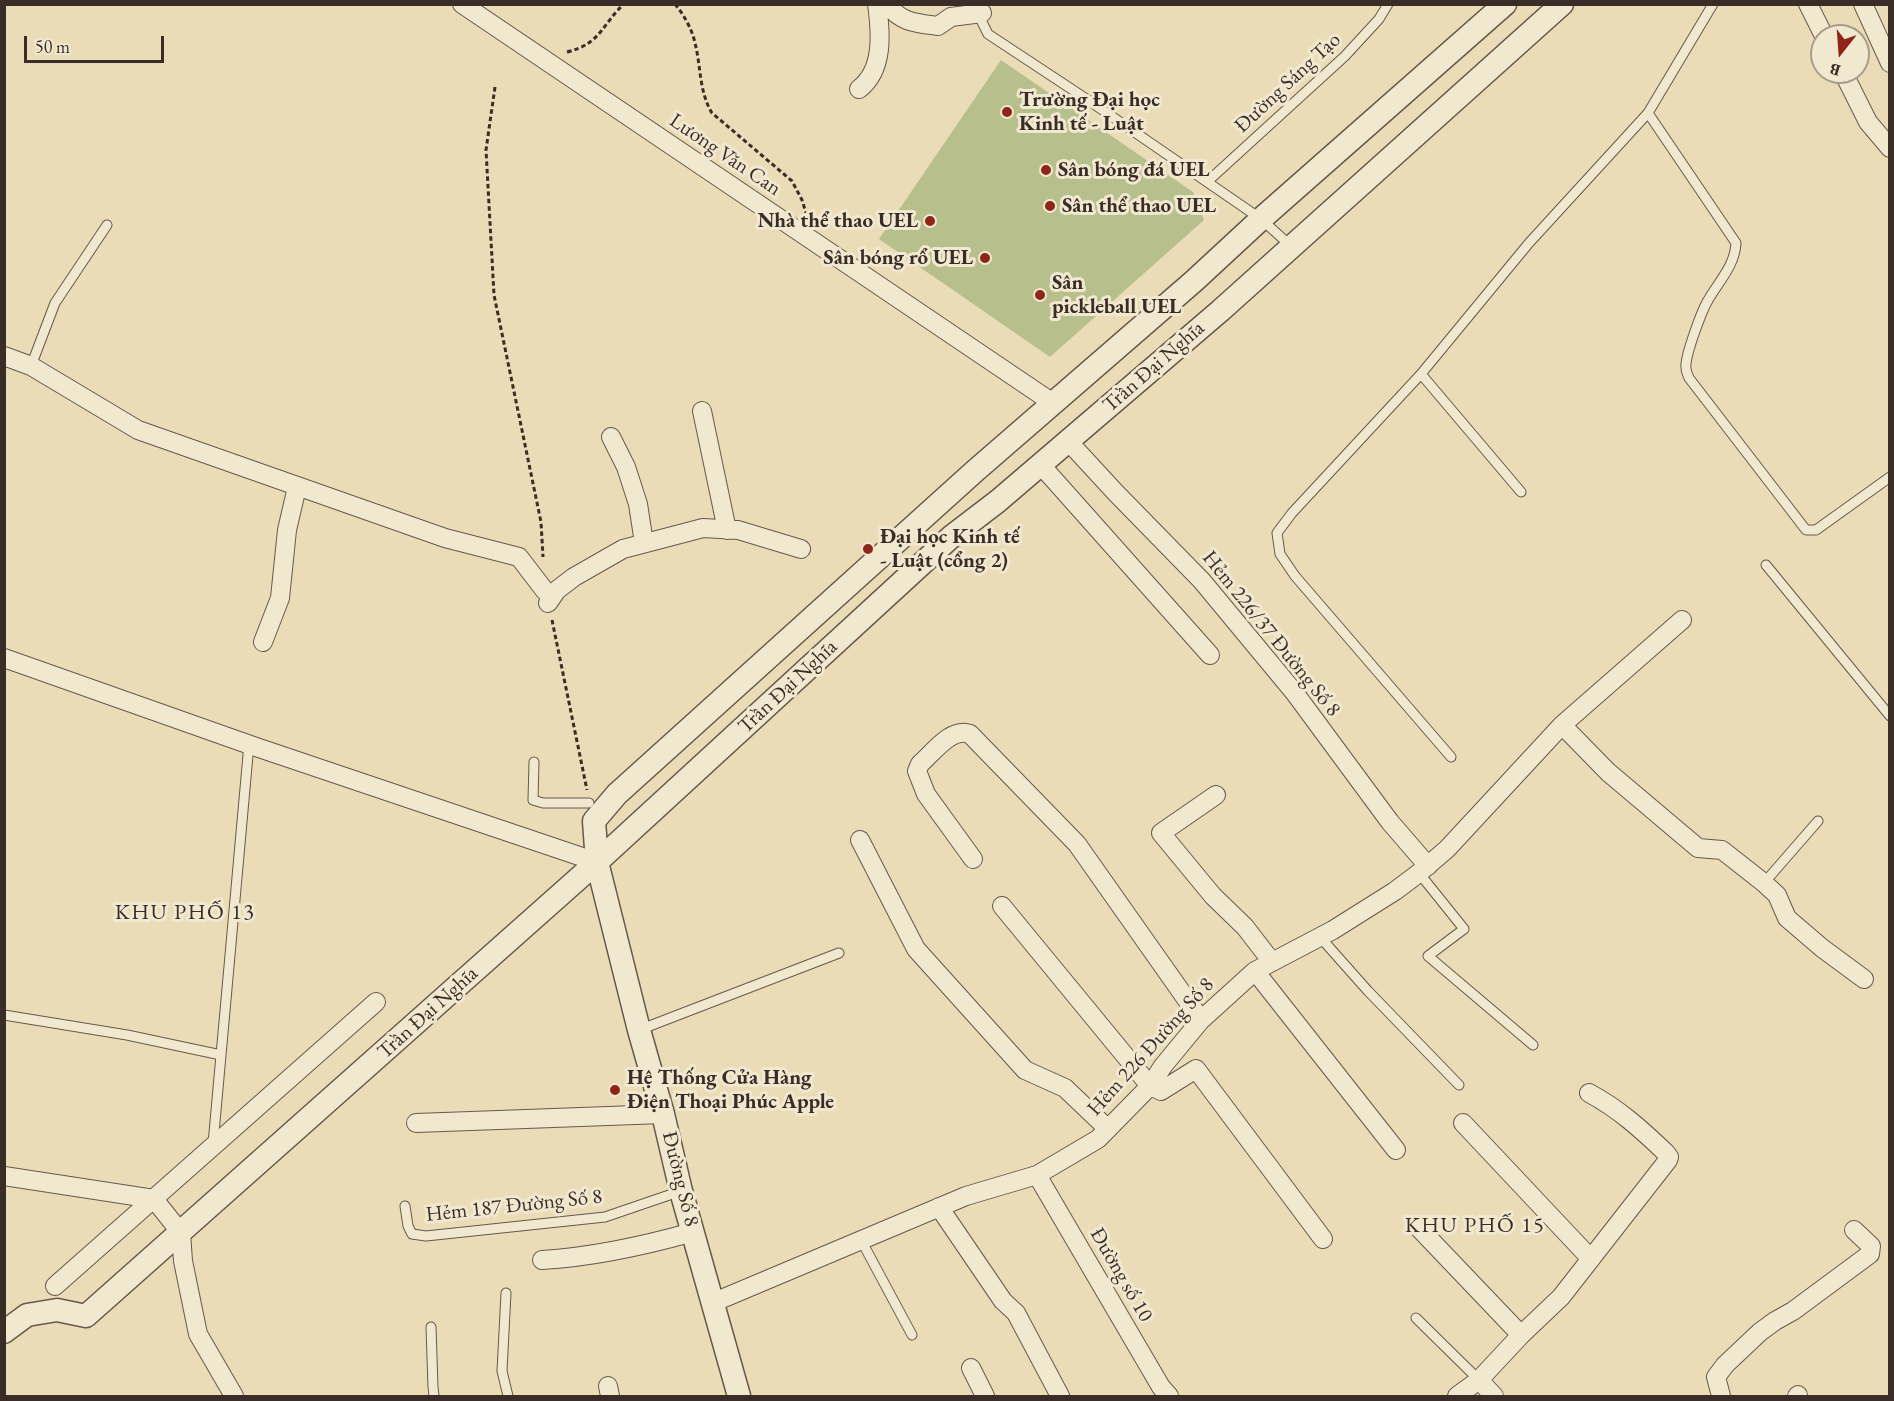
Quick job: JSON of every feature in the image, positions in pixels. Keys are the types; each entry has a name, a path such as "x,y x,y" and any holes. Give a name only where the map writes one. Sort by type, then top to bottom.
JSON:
{"street":[{"name":"Lương Văn Can","path":"462,4 1053,403"},
{"path":"859,89 869,80 877,60 880,28 877,4"},
{"path":"887,4 896,15 912,23 938,26 951,17 982,9"},
{"name":"Trần Đại Nghĩa","path":"591,812 617,794 951,492 1194,282 1261,219 1505,4"},
{"name":"Trần Đại Nghĩa","path":"4,1332 27,1315 57,1310 86,1316 597,862 972,519 998,501 1292,247 1562,4"},
{"path":"1808,4 1818,24"},
{"path":"1863,4 1890,63"},
{"path":"1849,84 1868,122 1890,148"},
{"path":"4,356 31,366 138,430 445,538 519,557 547,597 574,577 623,549 704,528 738,530 801,549"},
{"path":"702,411 728,530"},
{"path":"610,437 629,477 638,504 644,543"},
{"name":"Hẻm 226/37 Đường Số 8","path":"1068,441 1202,581 1294,692 1424,870"},
{"path":"1040,464 1210,655"},
{"path":"262,642 280,598 287,530 297,487"},
{"path":"951,492 972,519"},
{"name":"Hẻm 226 Đường Số 8","path":"712,1303 966,1196 1037,1175 1098,1139 1150,1086 1163,1066 1201,1020 1255,971 1320,937 1386,897 1424,870 1447,849 1562,725 1682,620"},
{"path":"5,660 597,862"},
{"path":"1562,725 1608,772 1698,848 1722,850 1764,883 1777,895 1786,918 1864,979"},
{"path":"973,859 926,794 917,771 920,764 953,734 963,732 970,734 1077,844 1201,1020"},
{"path":"1216,795 1161,833 1213,896 1245,927 1272,962"},
{"name":"Đường Số 8","path":"591,812 597,862 639,1030 663,1114 681,1191 739,1396"},
{"path":"860,840 916,949 1025,1070 1065,1088 1108,1129"},
{"path":"1002,906 1150,1086 1161,1091 1196,1069 1323,1239"},
{"path":"1255,971 1396,1150"},
{"path":"55,1286 376,1002"},
{"path":"1457,1396 1479,1380 1561,1297 1668,1160 1668,1157 1644,1131 1622,1113 1589,1093"},
{"path":"416,1123 663,1114"},
{"path":"1463,1124 1591,1259"},
{"name":"Đường số 10","path":"1037,1175 1161,1387 1169,1396"},
{"path":"4,1176 154,1199 181,1233 183,1261 198,1334 234,1396"},
{"path":"939,1208 1003,1301 1016,1313 1060,1396"},
{"path":"1418,1227 1521,1335"},
{"path":"1721,1396 1716,1375 1725,1365 1767,1326 1793,1311 1870,1254 1871,1246 1854,1230"},
{"path":"543,1260 579,1258 648,1245 693,1232"},
{"path":"970,1368 985,1396"},
{"path":"1479,1380 1494,1396"}],"lane":[{"name":"Đường Sáng Tạo","path":"1206,182 1345,56 1379,19 1388,4"},
{"path":"1451,757 1295,576 1280,554 1277,533 1292,513 1421,374 1529,243 1648,113 1713,4"},
{"path":"982,9 984,27 988,34 1261,219 1292,247"},
{"path":"1648,113 1736,243 1736,253 1731,266 1707,302 1698,325 1686,364 1689,378 1806,530 1816,530 1890,477"},
{"path":"31,366 55,303 107,225"},
{"path":"1421,374 1521,492"},
{"path":"1766,565 1890,716"},
{"path":"213,1147 249,744"},
{"path":"534,762 533,800 591,812"},
{"path":"1764,883 1818,822"},
{"path":"1424,870 1464,928 1428,956 1533,1045"},
{"path":"1320,937 1368,991 1459,1085"},
{"path":"639,1030 839,953"},
{"path":"4,1015 127,1035 221,1055"},
{"name":"Hẻm 187 Đường Số 8","path":"405,1206 408,1226 412,1234 426,1236 604,1217 681,1191"},
{"path":"861,1240 912,1335"},
{"path":"55,1286 57,1310"},
{"path":"506,1293 502,1371 508,1396"},
{"path":"1416,1318 1479,1380"},
{"path":"431,1327 434,1396"}],"path":[{"path":"561,53 570,52 600,35 616,11 624,4"},
{"path":"675,4 683,15 695,42 707,105 712,113 792,181 802,200 815,243"},
{"path":"495,87 486,150 494,295 541,522 547,597 591,812"}],"green space":[{"name":"Sân thể thao UEL","path":"1001,60 1193,192 1204,220 1050,357 879,239"}],"place":[{"name":"Trường Đại học Kinh tế - Luật","path":"1007,112"},
{"name":"Sân bóng đá UEL","path":"1046,170"},
{"name":"Sân thể thao UEL","path":"1050,206"},
{"name":"Nhà thể thao UEL","path":"930,221"},
{"name":"Sân bóng rổ UEL","path":"985,258"},
{"name":"Sân pickleball UEL","path":"1040,295"},
{"name":"Đại học Kinh tế - Luật (cổng 2)","path":"868,549"},
{"name":"Hệ Thống Cửa Hàng Điện Thoại Phúc Apple","path":"615,1090"}],"district":[{"name":"KHU PHỐ 13","path":"185,913"},
{"name":"KHU PHỐ 15","path":"1475,1226"}]}
